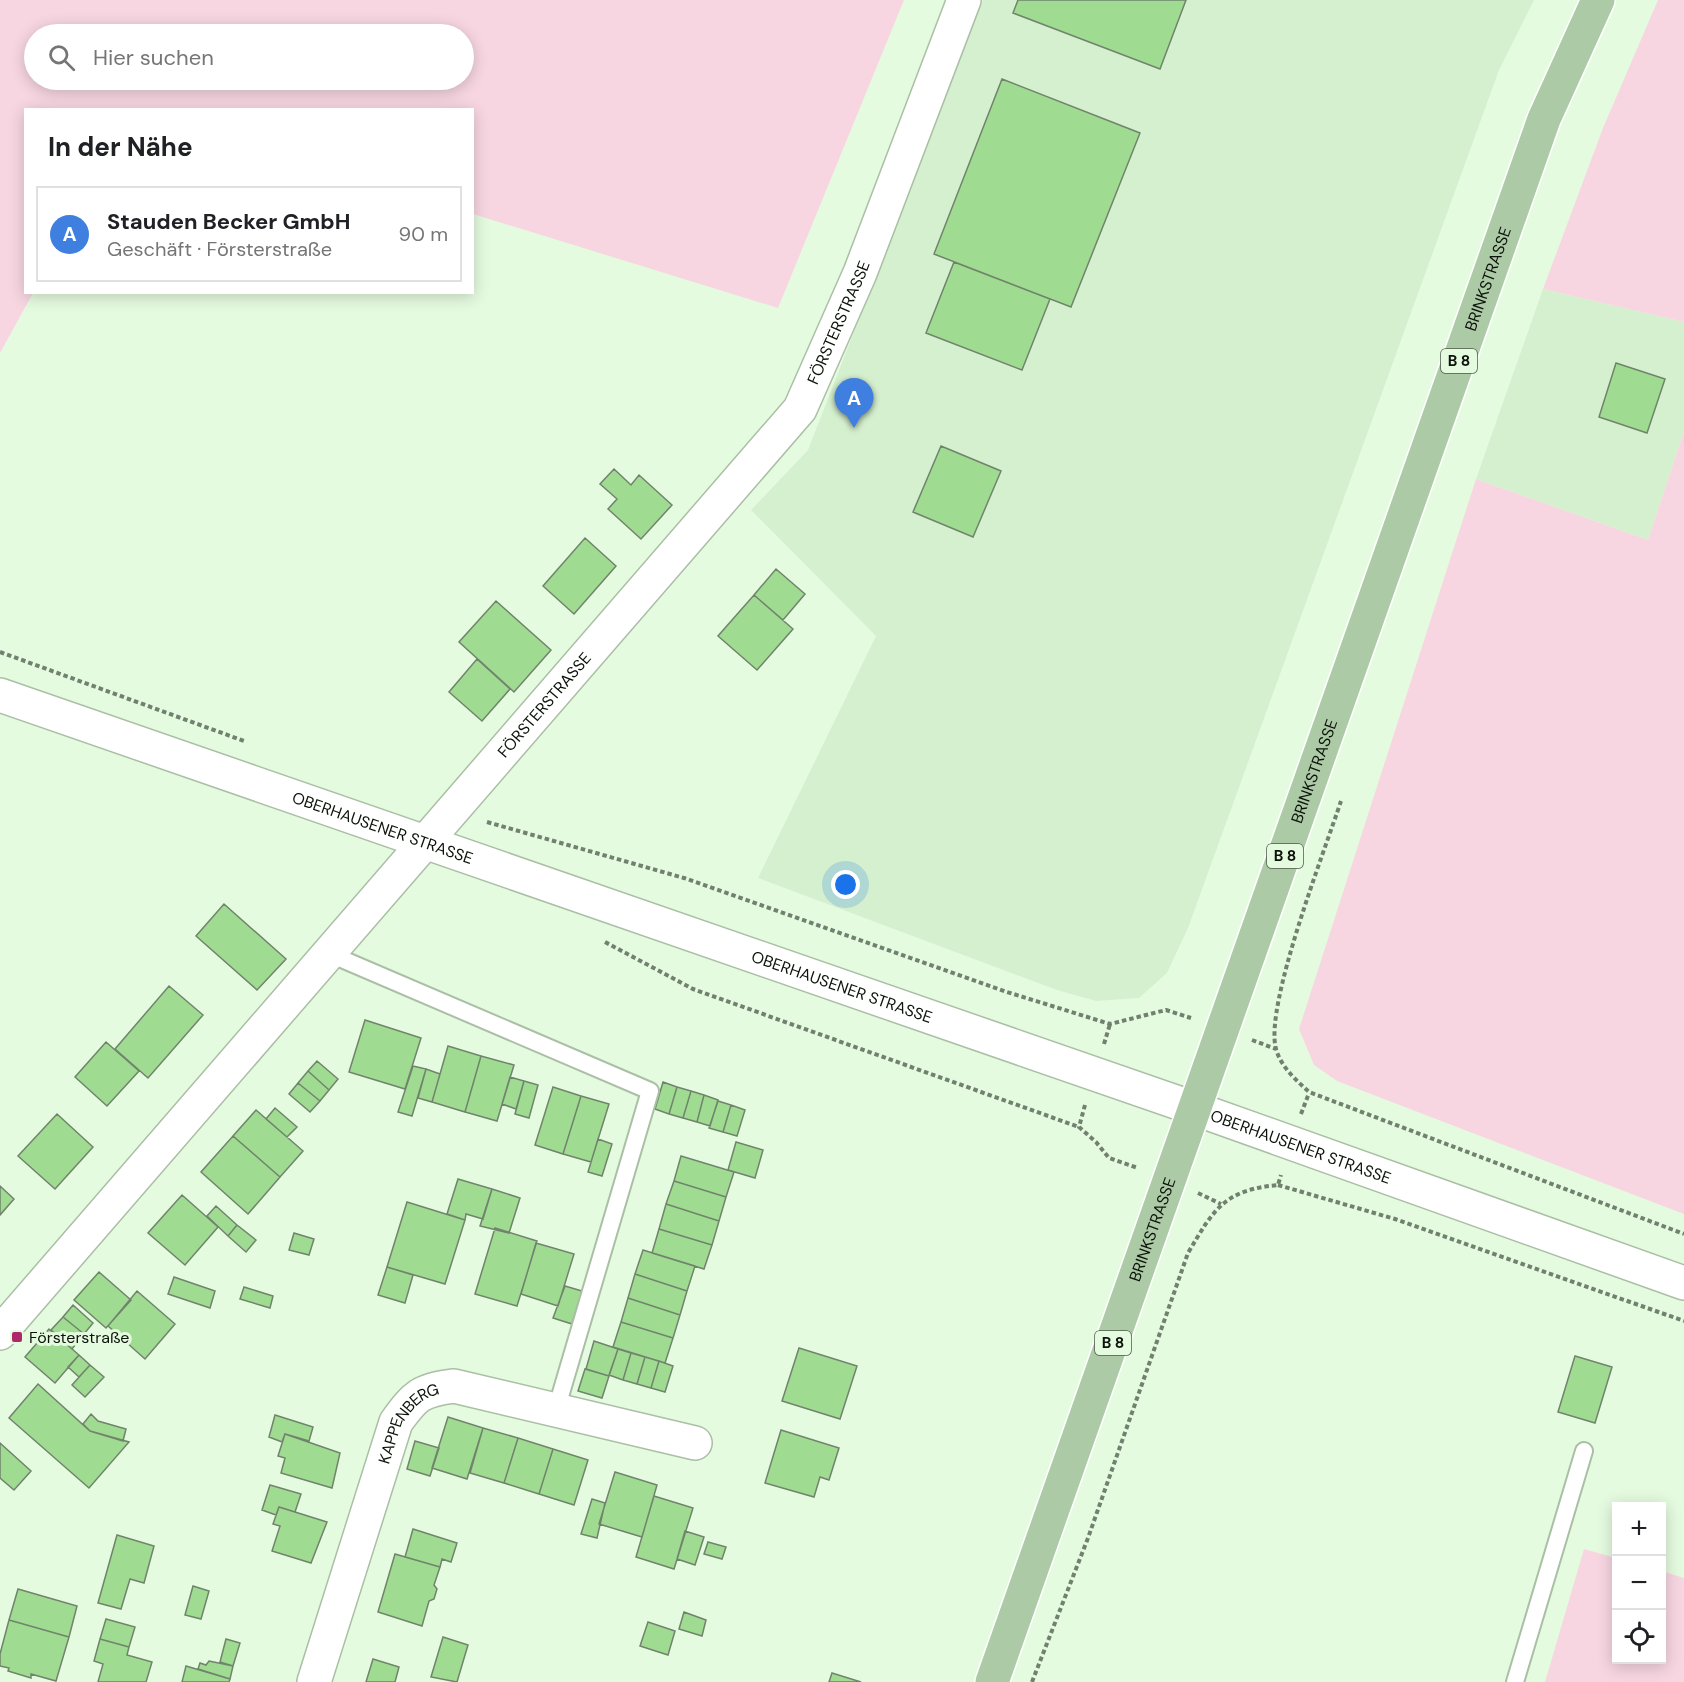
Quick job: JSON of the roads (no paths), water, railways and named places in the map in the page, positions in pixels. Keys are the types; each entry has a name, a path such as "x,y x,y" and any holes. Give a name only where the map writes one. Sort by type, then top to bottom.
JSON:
{"main road":[{"name":"BRINKSTRASSE","path":"992,1682 1544,119 1598,0"}],"street":[{"name":"FÖRSTERSTRASSE","path":"0,1333 800,409 860,273 964,0"},
{"name":"OBERHAUSENER STRASSE","path":"0,694 1196,1109 1684,1282"},
{"name":"KAPPENBERG","path":"314,1682 396,1422 412,1400 427,1389 454,1386 694,1443"}],"lane":[{"path":"330,954 650,1092 556,1410"},
{"path":"1515,1682 1584,1450"}],"place":[{"name":"Stauden Becker GmbH","path":"854,428"},
{"name":"Försterstraße","path":"17,1337"}]}
